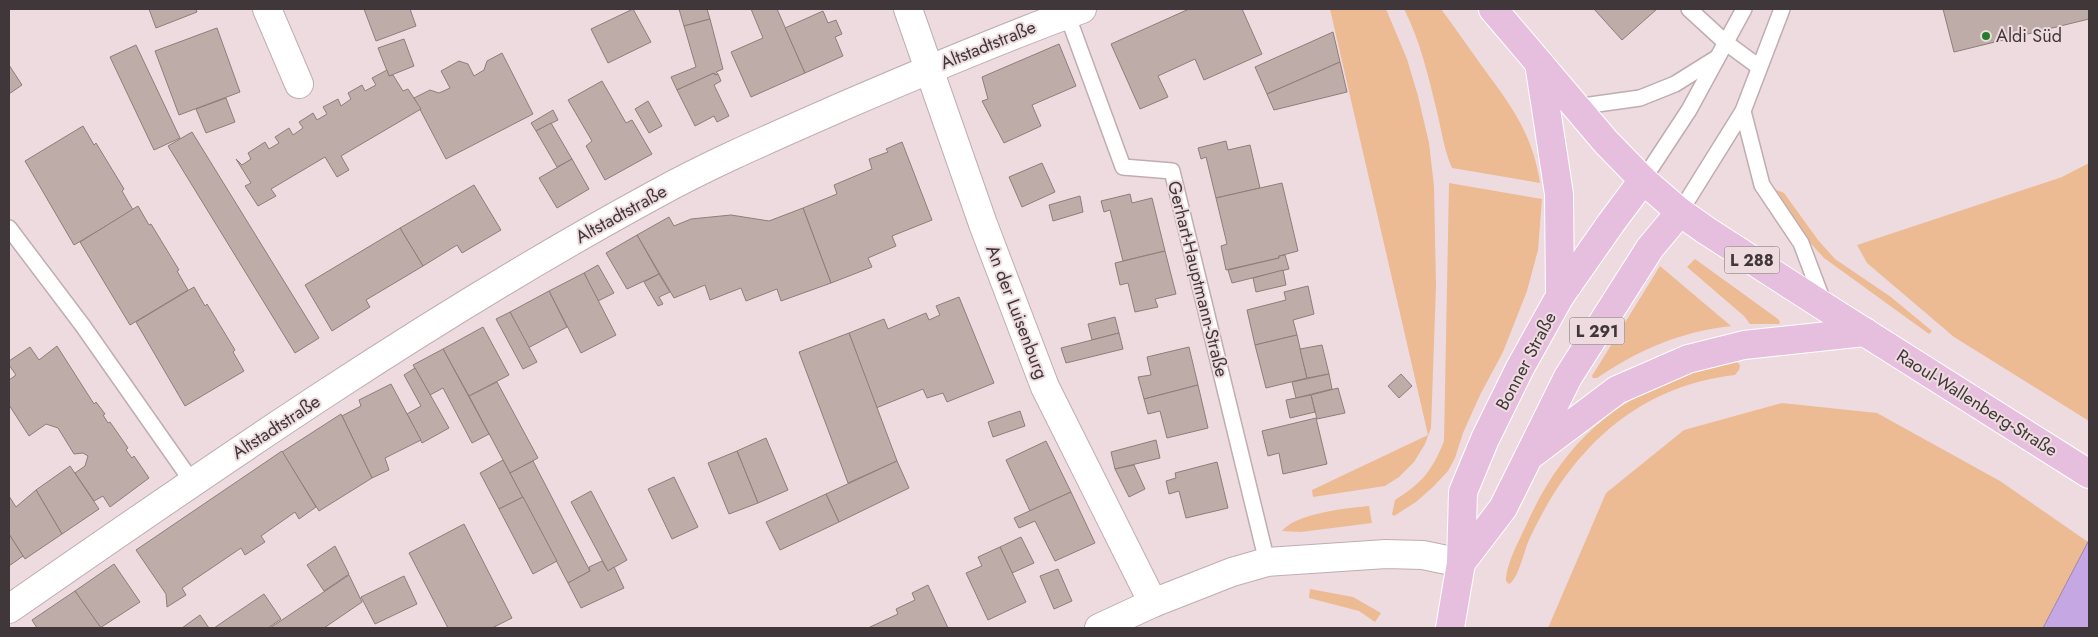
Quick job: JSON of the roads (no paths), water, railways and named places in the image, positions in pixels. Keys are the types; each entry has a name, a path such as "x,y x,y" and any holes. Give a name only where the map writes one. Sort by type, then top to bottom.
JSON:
{"main road":[{"name":"L 288","path":"1493,9 1606,142 1680,212 1707,232 1866,332"},
{"path":"1539,63 1559,194 1560,296"},
{"name":"Bonner Straße","path":"1450,628 1461,563 1463,492 1485,439 1520,368 1560,296 1610,223 1644,180"},
{"name":"Bonner Straße","path":"1461,563 1503,508 1568,377 1650,248 1680,212"},
{"path":"1527,458 1617,390 1688,359 1744,345 1866,332"},
{"name":"Raoul-Wallenberg-Straße","path":"1866,332 2089,474"}],"street":[{"path":"268,9 299,84"},
{"name":"An der Luisenburg","path":"908,9 983,224 1045,387 1153,603"},
{"name":"Altstadtstraße","path":"9,609 193,483 441,320 554,252 656,194 735,153 929,69 1074,12"},
{"path":"1099,628 1153,603 1232,572 1267,562 1386,554 1423,555 1461,563"}],"lane":[{"path":"1689,9 1725,42 1759,67"},
{"path":"1644,180 1689,110 1744,9"},
{"path":"1680,212 1743,111 1782,9"},
{"name":"Gerhart-Hauptmann-Straße","path":"1074,12 1123,167 1172,172 1267,562"},
{"path":"1576,106 1640,98 1675,84 1716,59"},
{"path":"1743,111 1762,185 1800,243 1825,307"},
{"path":"9,228 83,326 193,483"}],"place":[{"name":"Aldi Süd","path":"1986,36"}]}
